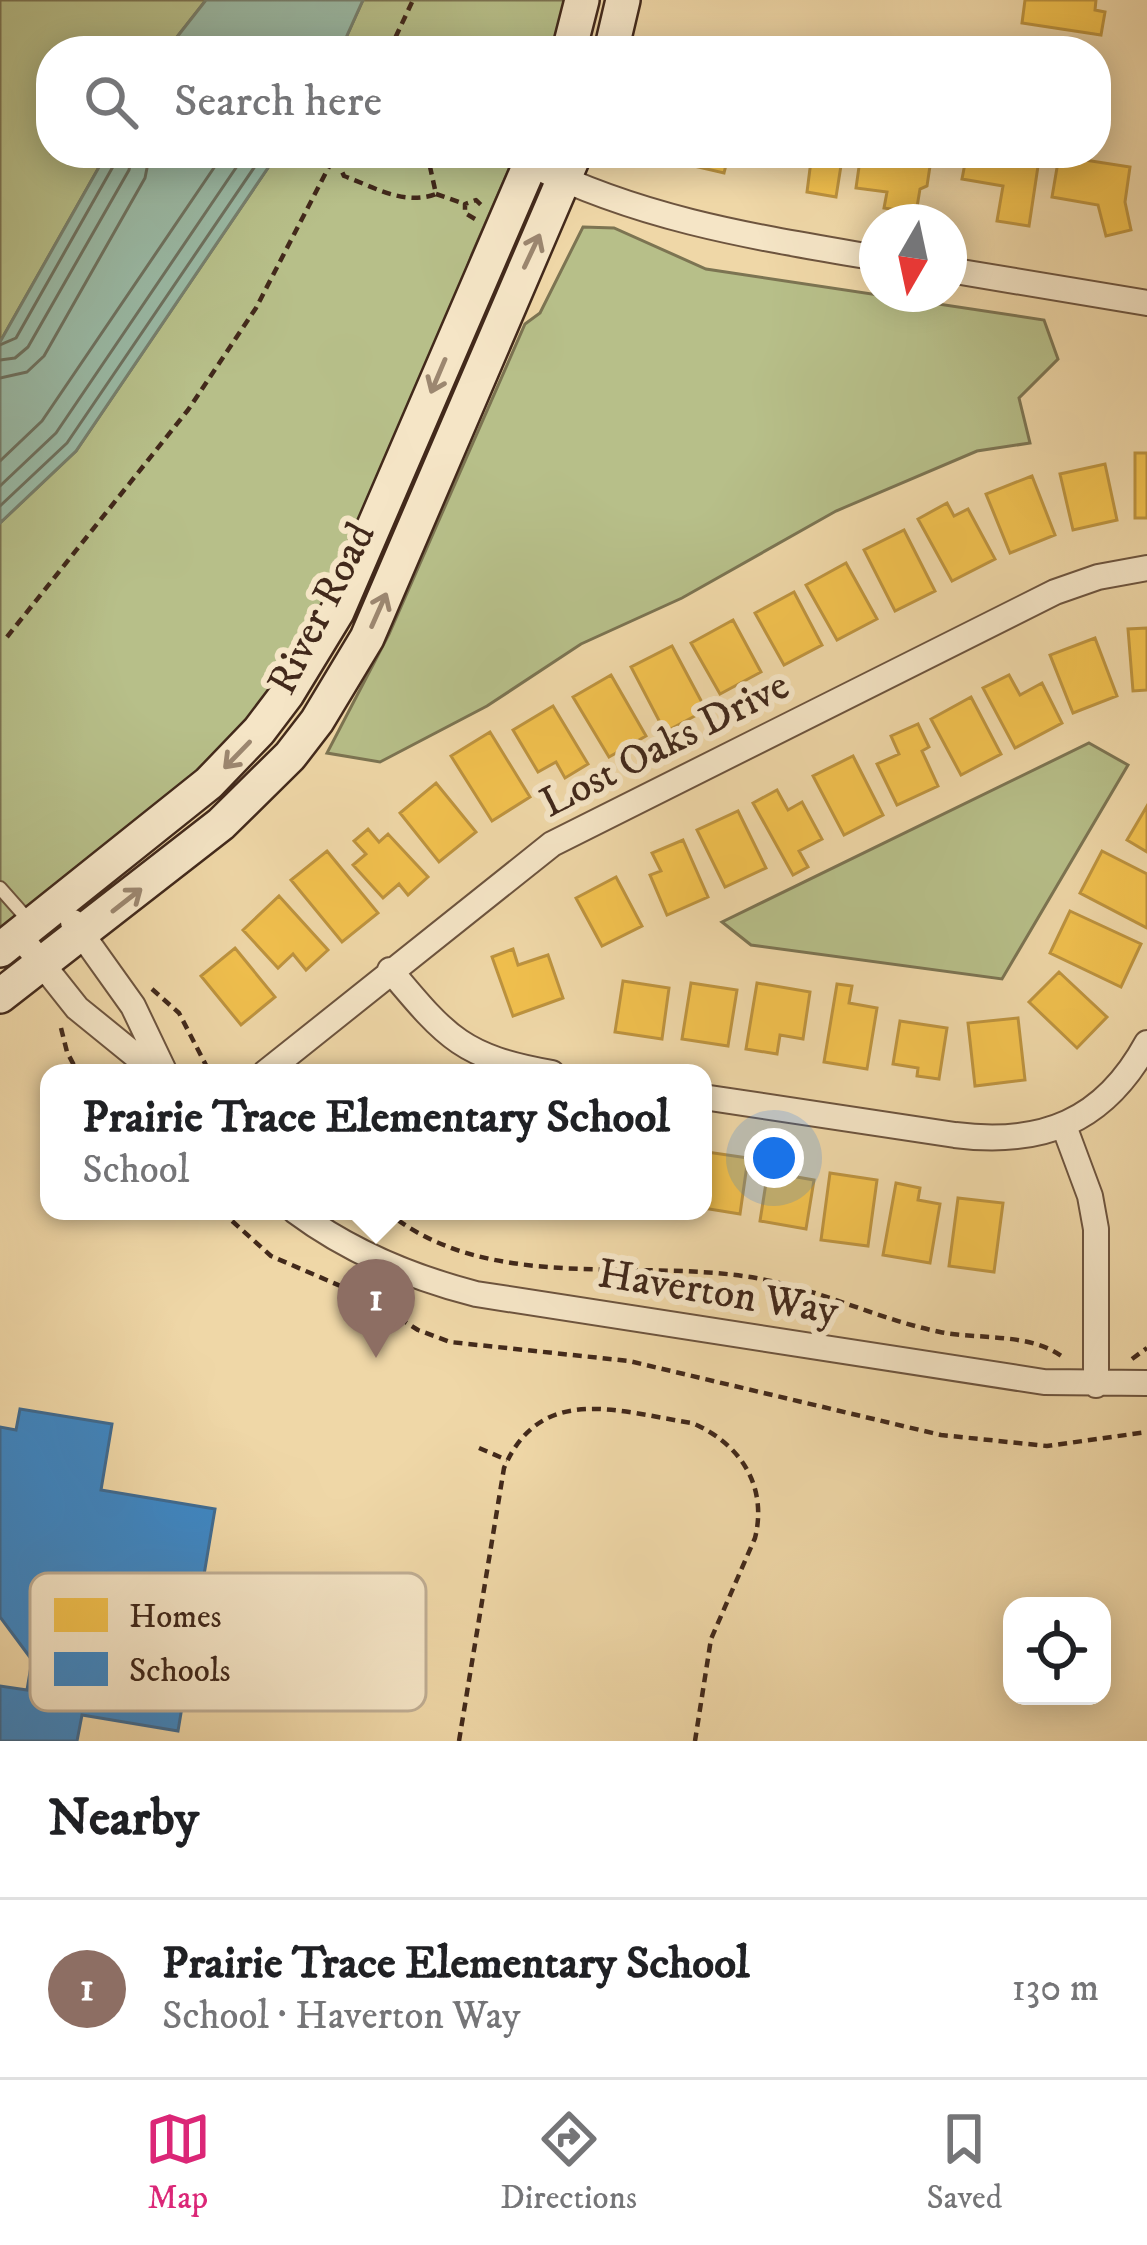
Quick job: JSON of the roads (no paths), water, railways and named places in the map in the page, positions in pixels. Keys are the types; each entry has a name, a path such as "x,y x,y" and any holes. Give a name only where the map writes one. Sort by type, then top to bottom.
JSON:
{"main road":[{"path":"573,36 582,0"},
{"path":"615,36 623,0"},
{"name":"River Road","path":"27,928 231,763 306,666 366,548 528,168"},
{"name":"River Road","path":"0,996 258,790 345,679 367,638 570,168"}],"street":[{"path":"572,168 713,230 859,254"},
{"path":"967,272 1147,303"},
{"name":"Lost Oaks Drive","path":"276,1064 552,844 1054,592 1147,568"},
{"path":"148,1064 99,1029 42,963 27,928 83,934 133,1006 157,1064"},
{"path":"390,970 454,1041 510,1064"},
{"path":"712,1097 989,1140 1029,1137 1064,1126 1102,1103 1147,1042"},
{"path":"1064,1126 1090,1196 1096,1229 1096,1374"},
{"name":"Haverton Way","path":"309,1220 401,1272 476,1294 1043,1382 1096,1374 1147,1383"}],"lane":[{"path":"0,888 27,928"}],"water":[{"path":"206,0 363,0 347,36 178,36"},
{"path":"99,168 268,168 76,451 0,523 0,342"}],"place":[{"name":"Prairie Trace Elementary School","path":"376,1358"}]}
